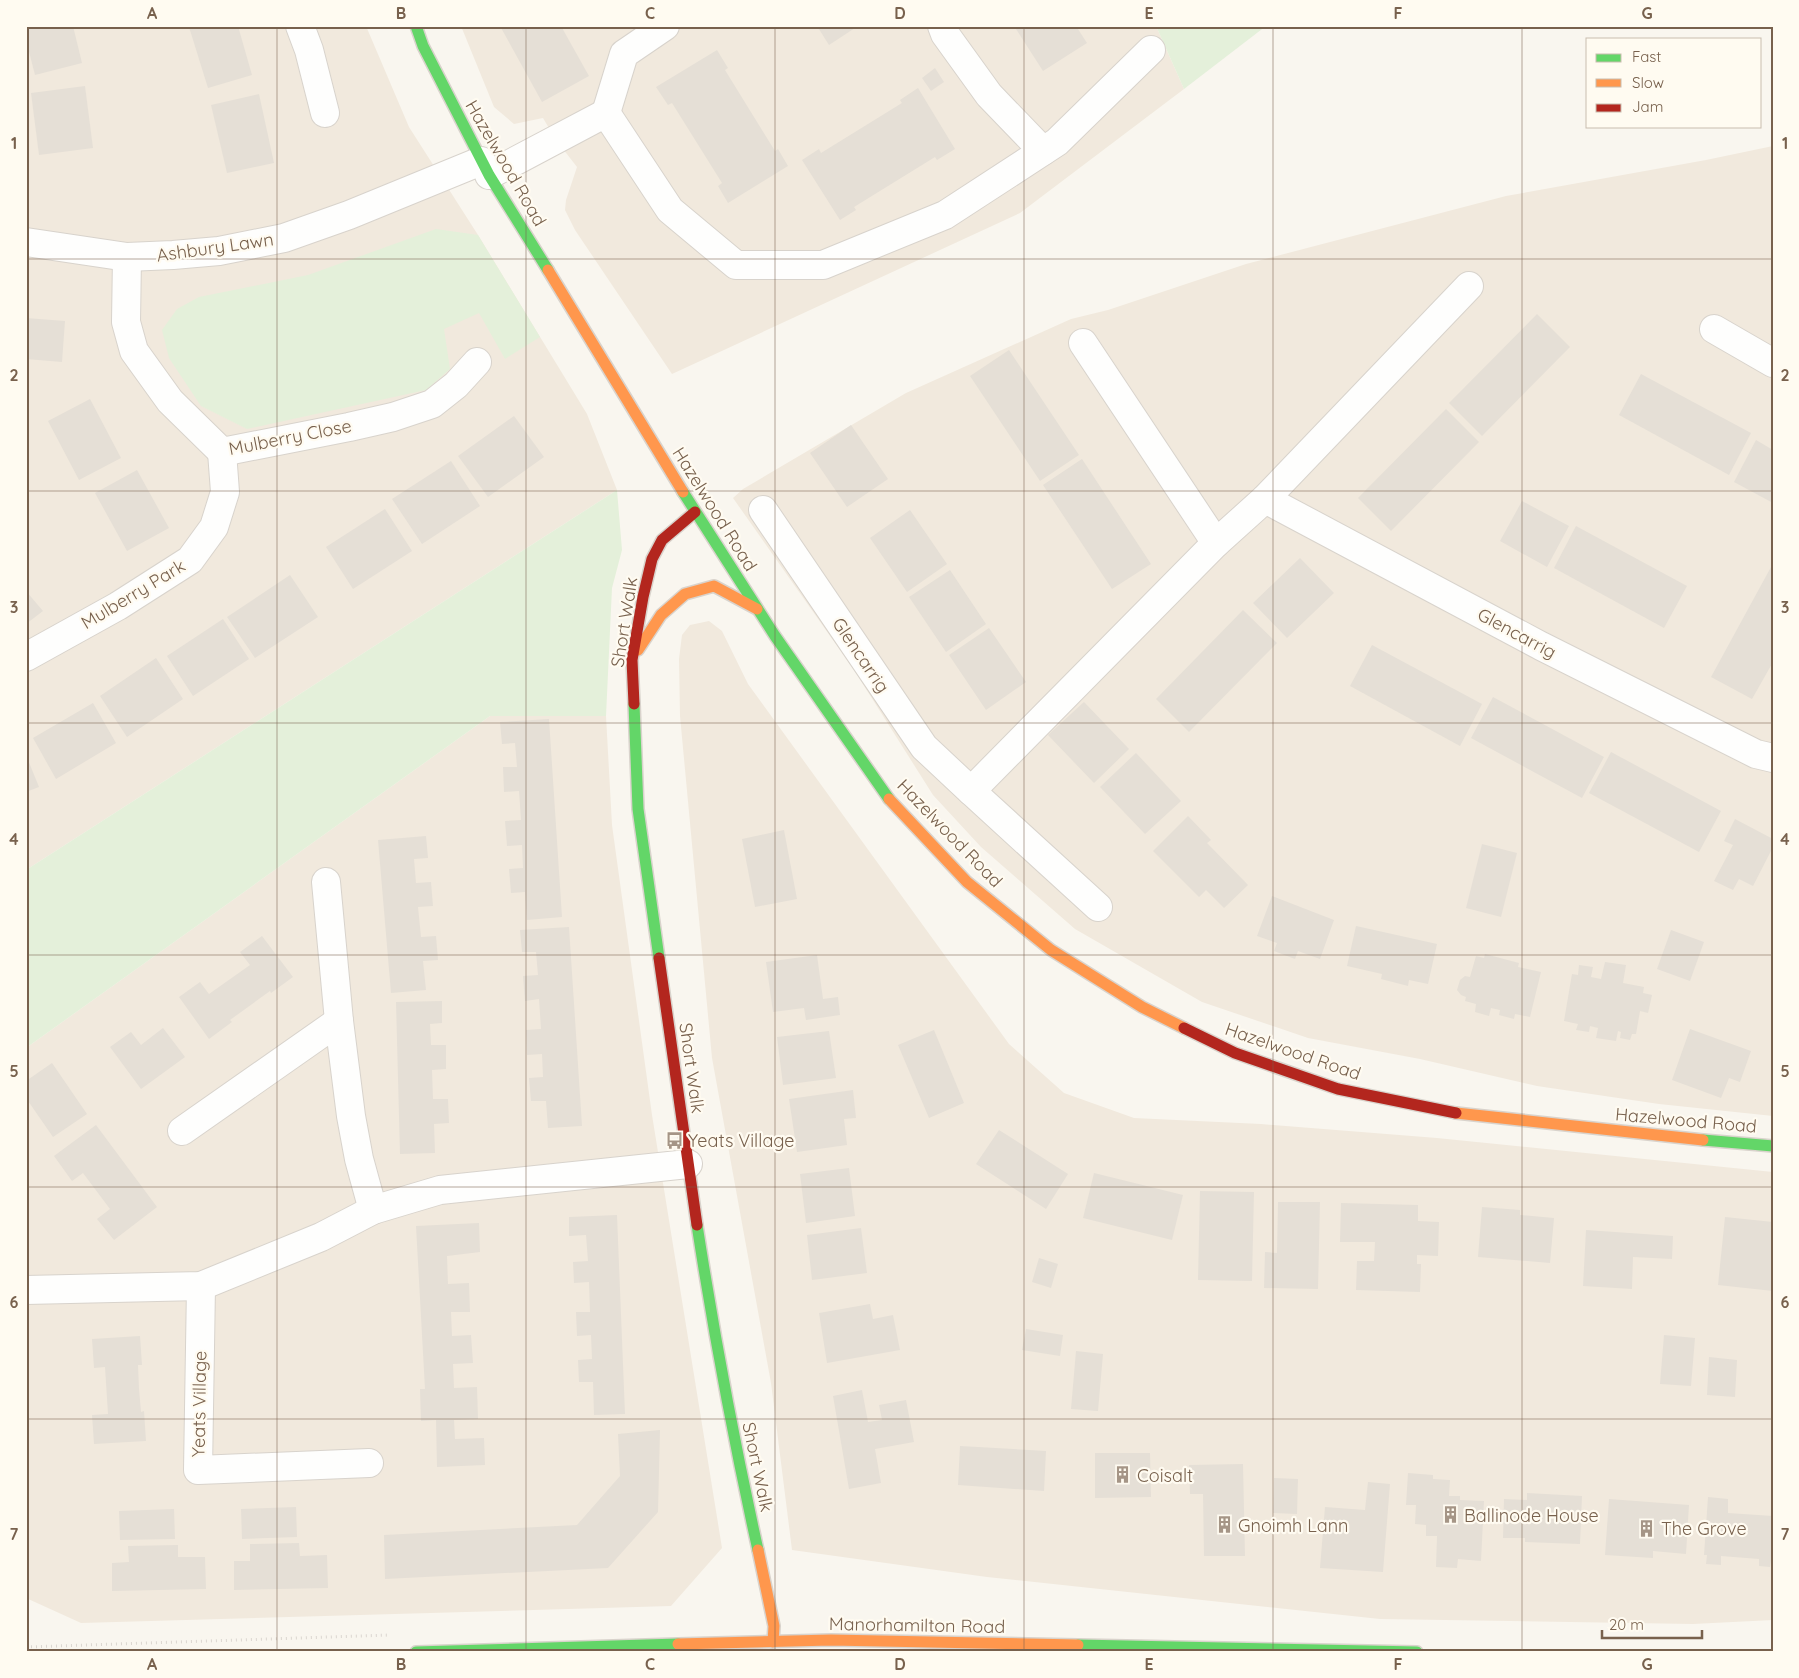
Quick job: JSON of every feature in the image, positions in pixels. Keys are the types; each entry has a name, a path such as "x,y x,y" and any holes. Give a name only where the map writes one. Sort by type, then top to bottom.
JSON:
{"main road":[{"name":"Hazelwood Road","path":"416,26 423,46 485,168 595,345 695,512 758,609 893,805 967,882 1051,950 1142,1007 1236,1053 1338,1089 1468,1115 1773,1146"},
{"name":"Short Walk","path":"695,512 662,540 652,559 632,660 638,809 688,1164 736,1450 774,1626 773,1642"},
{"path":"632,660 661,616 685,594 714,586 758,609"},
{"name":"Manorhamilton Road","path":"416,1652 831,1640 1005,1648 1417,1652"}],"street":[{"path":"300,26 309,50 325,113"},
{"path":"666,26 624,54 606,113 670,210 736,265 823,265 945,215 1057,142 1151,50"},
{"path":"942,26 945,34 989,95 1043,151"},
{"name":"Ashbury Lawn","path":"26,242 128,257 219,251 284,238 485,168 606,113"},
{"name":"Mulberry Close","path":"128,257 126,322 134,350 170,401 222,452 349,427 432,404 456,385 477,362"},
{"path":"971,790 1216,543 1265,499 1470,286"},
{"path":"1714,329 1773,363"},
{"path":"1083,343 1216,543"},
{"name":"Mulberry Park","path":"26,657 118,606 190,560 214,527 225,492 222,452"},
{"name":"Glencarrig","path":"1265,499 1541,646 1756,754 1773,758"},
{"name":"Glencarrig","path":"763,510 924,747 1098,906"},
{"path":"326,882 339,1021 353,1125 359,1160 373,1210"},
{"path":"182,1131 339,1021"},
{"path":"26,1290 201,1286 321,1237 373,1210 440,1190 688,1164"},
{"name":"Yeats Village","path":"201,1286 198,1470 369,1463"}],"shaded area":[{"path":"26,26 366,26 409,127 478,235 587,414 617,490 26,870"},
{"path":"461,26 1156,26 1184,89 1020,213 672,374 575,230 565,210 566,200 577,167 556,140 543,118 514,124 494,107"},
{"path":"1773,146 1773,1116 1659,1104 1537,1086 1420,1059 1308,1038 1202,1002 1075,929 981,847 933,795 854,670 733,498 743,489 906,393 1071,319 1108,310 1246,264 1506,196"},
{"path":"709,621 722,631 748,684 1009,1044 1064,1093 1134,1118 1261,1124 1437,1138 1773,1172 1773,1620 1693,1624 1380,1619 987,1577 792,1550 771,1383 712,1058 680,716 679,659 682,635 690,625"},
{"path":"490,716 606,716 612,825 652,1115 722,1548 671,1606 81,1623 26,1598 26,1048"}],"green space":[{"path":"1156,26 1266,26 1184,89"},
{"path":"436,229 478,235 540,337 505,359 479,313 444,329 450,369 426,390 247,429 201,406 169,358 162,330 177,309 199,297 308,275"},
{"path":"617,490 622,550 612,588 606,716 490,716 26,1048 26,870"}],"building":[{"path":"26,26 73,26 82,63 35,75 26,40"},
{"path":"238,26 252,75 208,88 189,27"},
{"path":"500,26 561,26 589,76 542,102"},
{"path":"817,26 858,26 829,45"},
{"path":"1014,26 1076,26 1087,43 1043,71"},
{"path":"717,50 728,68 725,70 775,151 778,149 788,166 728,203 718,186 722,183 672,103 668,105 656,87"},
{"path":"935,68 944,82 931,91 922,78"},
{"path":"85,86 93,148 39,155 31,93"},
{"path":"918,88 955,149 937,160 935,157 854,207 856,210 840,220 802,160 819,149 821,153 902,103 900,100"},
{"path":"259,94 274,163 227,173 211,105"},
{"path":"1537,314 1570,347 1482,436 1449,403"},
{"path":"26,318 65,321 62,362 26,359"},
{"path":"1009,350 1079,455 1040,481 970,376"},
{"path":"1641,374 1751,433 1729,475 1619,415"},
{"path":"90,399 121,458 79,480 48,421"},
{"path":"1446,409 1479,442 1391,531 1358,498"},
{"path":"514,416 544,457 488,497 458,456"},
{"path":"851,425 888,479 847,507 810,453"},
{"path":"1756,440 1773,450 1773,503 1734,482"},
{"path":"1082,459 1151,564 1112,589 1043,485"},
{"path":"451,461 480,506 422,544 392,499"},
{"path":"137,470 169,528 127,551 95,493"},
{"path":"1522,501 1569,526 1547,567 1500,541"},
{"path":"385,509 412,551 353,589 326,547"},
{"path":"910,510 947,564 907,592 870,538"},
{"path":"1576,526 1687,586 1664,628 1554,568"},
{"path":"1300,558 1334,593 1287,638 1253,603"},
{"path":"1771,567 1773,568 1773,662 1752,699 1711,677"},
{"path":"950,570 986,624 946,652 909,597"},
{"path":"290,575 318,617 255,658 227,617"},
{"path":"26,591 43,611 26,624"},
{"path":"1243,610 1277,643 1189,732 1156,699"},
{"path":"223,619 249,659 193,696 167,656"},
{"path":"989,628 1026,682 986,710 949,655"},
{"path":"1372,645 1482,704 1460,746 1350,686"},
{"path":"156,658 183,699 127,737 100,696"},
{"path":"1493,697 1604,757 1582,798 1471,738"},
{"path":"1084,702 1129,749 1094,783 1048,735"},
{"path":"93,703 116,743 56,779 33,738"},
{"path":"549,719 562,917 527,920 525,892 511,893 509,869 523,868 522,845 507,846 505,821 521,820 519,791 504,792 503,767 517,767 515,743 502,744 500,722"},
{"path":"1611,752 1721,811 1699,852 1589,793"},
{"path":"1136,753 1181,801 1145,834 1100,787"},
{"path":"26,755 39,787 26,792"},
{"path":"1188,816 1211,840 1207,843 1248,885 1224,908 1206,890 1199,897 1153,851"},
{"path":"1735,819 1773,839 1773,847 1753,886 1739,879 1733,890 1714,881 1733,845 1724,841"},
{"path":"784,830 797,899 755,907 742,839"},
{"path":"426,836 428,858 414,859 416,883 431,882 433,906 418,907 421,937 436,936 438,960 423,961 426,990 391,993 378,840"},
{"path":"1482,844 1517,853 1501,917 1466,908"},
{"path":"1272,896 1334,920 1320,959 1298,951 1295,959 1274,951 1277,943 1257,936"},
{"path":"1356,926 1437,944 1428,984 1409,980 1408,986 1381,979 1382,974 1347,966"},
{"path":"569,927 582,1126 548,1128 546,1101 531,1101 529,1078 543,1077 542,1054 527,1055 526,1030 541,1029 539,999 525,1001 523,976 538,975 536,952 522,952 520,930"},
{"path":"1671,930 1704,942 1690,981 1657,969"},
{"path":"262,936 293,977 230,1020 232,1022 209,1039 179,997 200,982 209,994 250,965 240,952"},
{"path":"1485,954 1519,963 1518,967 1541,972 1530,1017 1515,1014 1514,1019 1499,1015 1500,1010 1491,1008 1489,1016 1475,1012 1476,1004 1465,1001 1466,997 1457,990 1460,980 1465,976 1470,977 1476,956 1484,958"},
{"path":"817,955 823,999 838,997 840,1015 806,1020 804,1008 773,1012 766,962"},
{"path":"1605,962 1626,965 1623,983 1644,987 1643,993 1652,995 1648,1013 1640,1011 1636,1034 1632,1034 1630,1040 1620,1038 1621,1032 1618,1031 1616,1041 1596,1038 1598,1028 1590,1026 1589,1032 1576,1030 1578,1024 1564,1021 1572,974 1578,975 1579,965 1593,967 1591,977 1601,979"},
{"path":"442,1001 442,1023 430,1024 431,1045 446,1045 446,1069 432,1070 433,1099 448,1099 449,1123 434,1124 435,1153 400,1154 396,1002"},
{"path":"163,1028 185,1057 141,1089 110,1047 131,1032 141,1045"},
{"path":"1690,1029 1751,1051 1740,1082 1729,1078 1721,1098 1672,1080"},
{"path":"934,1030 964,1103 929,1118 898,1045"},
{"path":"829,1031 836,1078 783,1085 777,1037"},
{"path":"52,1063 87,1114 53,1137 26,1098 26,1081"},
{"path":"853,1090 856,1118 844,1119 847,1145 797,1152 789,1099"},
{"path":"96,1125 157,1207 114,1240 97,1219 110,1209 83,1173 72,1181 54,1156"},
{"path":"999,1130 1068,1174 1046,1209 976,1164"},
{"path":"849,1168 855,1216 806,1223 800,1174"},
{"path":"1094,1173 1183,1195 1172,1240 1083,1218"},
{"path":"1200,1191 1254,1192 1252,1281 1198,1280"},
{"path":"1278,1202 1320,1202 1318,1289 1264,1288 1265,1252 1277,1253"},
{"path":"1341,1203 1418,1205 1418,1221 1439,1222 1438,1256 1417,1255 1417,1264 1421,1264 1420,1292 1356,1290 1357,1261 1374,1261 1375,1242 1340,1242"},
{"path":"1482,1207 1520,1210 1520,1215 1554,1218 1550,1263 1478,1257"},
{"path":"617,1215 625,1414 594,1415 593,1382 579,1382 578,1360 592,1359 591,1335 577,1336 576,1312 590,1312 589,1282 574,1283 573,1262 588,1261 586,1235 569,1236 569,1217"},
{"path":"1725,1217 1773,1222 1773,1291 1718,1285"},
{"path":"479,1223 480,1252 447,1256 448,1284 469,1283 470,1312 451,1312 452,1336 471,1335 473,1363 453,1364 454,1388 477,1387 478,1419 454,1420 455,1439 484,1438 485,1465 437,1467 436,1420 421,1421 420,1389 425,1389 416,1226"},
{"path":"861,1228 867,1273 812,1280 807,1235"},
{"path":"1586,1230 1673,1236 1672,1259 1633,1257 1632,1289 1583,1286"},
{"path":"1039,1258 1058,1264 1051,1288 1032,1282"},
{"path":"870,1304 873,1319 893,1315 900,1350 827,1363 819,1313"},
{"path":"1026,1329 1063,1335 1060,1356 1022,1350"},
{"path":"1664,1335 1695,1338 1691,1386 1660,1384"},
{"path":"140,1336 142,1365 138,1365 139,1389 141,1412 144,1411 146,1441 94,1444 92,1415 108,1414 105,1367 94,1368 92,1339"},
{"path":"1076,1351 1103,1354 1098,1411 1071,1409"},
{"path":"1709,1357 1737,1360 1735,1397 1707,1395"},
{"path":"862,1390 868,1422 882,1420 879,1405 906,1400 914,1442 875,1449 881,1483 849,1489 833,1396"},
{"path":"660,1430 658,1512 608,1568 385,1579 384,1535 577,1525 620,1476 618,1434"},
{"path":"960,1446 1046,1451 1044,1491 958,1485"},
{"name":"Coisalt","path":"1095,1453 1150,1453 1151,1497 1095,1498"},
{"name":"Gnoimh Lann","path":"1243,1464 1245,1556 1204,1556 1203,1494 1190,1494 1189,1465"},
{"name":"Ballinode House","path":"1408,1473 1433,1475 1433,1479 1450,1480 1449,1496 1460,1496 1460,1500 1484,1501 1481,1561 1458,1559 1457,1568 1436,1567 1437,1536 1426,1536 1426,1525 1415,1524 1416,1505 1406,1505"},
{"path":"1274,1478 1298,1479 1297,1514 1273,1513"},
{"path":"1368,1482 1390,1484 1383,1572 1320,1568 1325,1507 1365,1510"},
{"name":"Ballinode House","path":"1527,1493 1582,1496 1580,1544 1525,1542 1525,1538 1503,1538 1504,1499 1527,1500"},
{"name":"The Grove","path":"1708,1497 1728,1499 1728,1513 1773,1516 1773,1560 1771,1560 1770,1567 1759,1566 1759,1559 1721,1556 1721,1565 1706,1564 1707,1555 1704,1555"},
{"name":"The Grove","path":"1609,1499 1689,1505 1686,1554 1653,1551 1653,1558 1605,1555"},
{"path":"296,1507 297,1537 242,1539 241,1509"},
{"path":"174,1509 175,1539 120,1540 119,1511"},
{"path":"299,1543 300,1556 327,1555 328,1588 234,1590 234,1561 250,1561 250,1544"},
{"path":"178,1545 178,1557 205,1557 206,1589 112,1591 112,1563 129,1562 128,1546"}],"traffic: fast":[{"path":"416,26 423,46 489,175 548,270"},
{"path":"683,492 775,636 889,799"},
{"path":"634,704 638,809 659,958"},
{"path":"1703,1140 1773,1146"},
{"path":"697,1225 725,1388 758,1550"},
{"path":"416,1652 678,1644"},
{"path":"1078,1645 1417,1652"}],"traffic: slow":[{"path":"548,270 683,492"},
{"path":"638,650 661,615 685,594 714,586 757,609"},
{"path":"889,799 967,882 1051,950 1142,1007 1184,1028"},
{"path":"1456,1113 1703,1140"},
{"path":"758,1550 774,1626 773,1642"},
{"path":"678,1644 831,1640 1078,1645"}],"traffic: jam":[{"path":"634,704 632,660 652,559 662,540 695,512"},
{"path":"659,958 697,1225"},
{"path":"1184,1028 1235,1053 1338,1089 1456,1113"}],"place":[{"name":"Yeats Village","path":"674,1140"},
{"name":"Coisalt","path":"1123,1475"},
{"name":"Ballinode House","path":"1450,1515"},
{"name":"Gnoimh Lann","path":"1224,1525"},
{"name":"The Grove","path":"1647,1528"}]}
